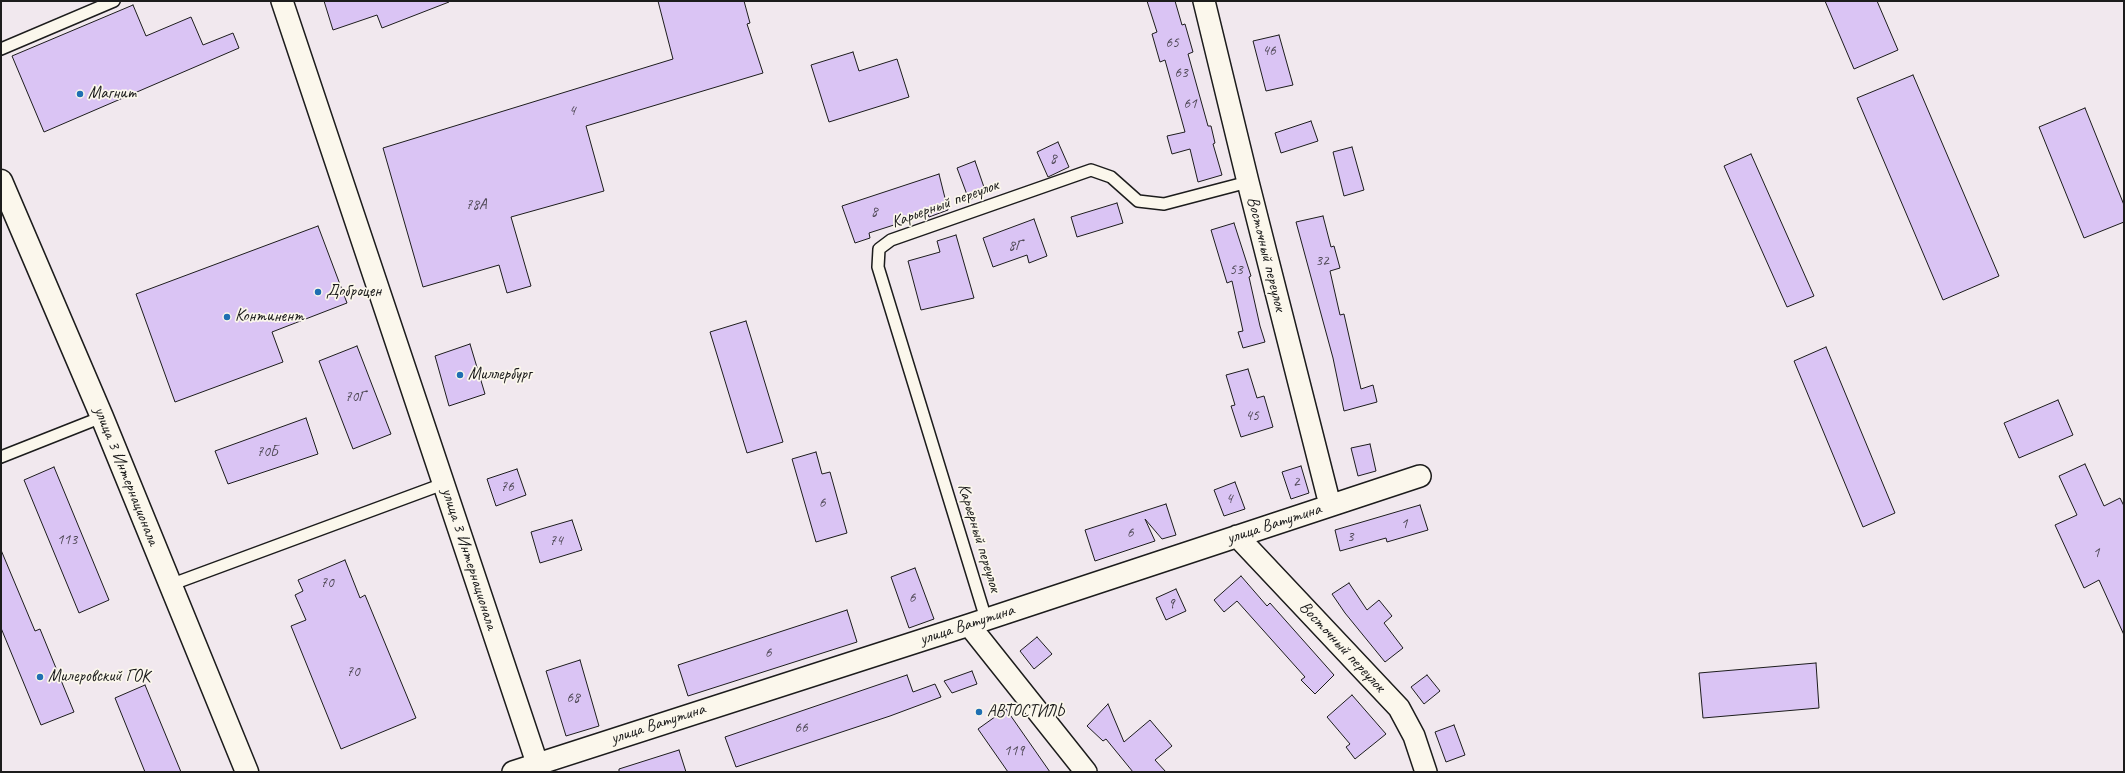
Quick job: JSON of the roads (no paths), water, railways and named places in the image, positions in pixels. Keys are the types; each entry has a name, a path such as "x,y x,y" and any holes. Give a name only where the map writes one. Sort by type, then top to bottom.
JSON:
{"main road":[{"name":"улица 3 Интернационала","path":"1,181 102,416 247,772"}],"street":[{"name":"улица 3 Интернационала","path":"282,1 538,767"},
{"name":"Восточный переулок","path":"1204,1 1248,182 1330,505"},
{"name":"улица Ватутина","path":"513,772 538,767 1420,476"},
{"name":"Восточный переулок","path":"1237,536 1399,708 1414,736 1426,772"},
{"path":"977,622 1083,770"}],"lane":[{"path":"1,50 114,1"},
{"name":"Карьерный переулок","path":"977,622 878,267 879,248 891,240 1091,170 1111,177 1138,201 1164,204 1248,182"},
{"path":"2,454 102,416"},
{"path":"170,585 444,484"}],"place":[{"name":"Магнит","path":"80,94"},
{"name":"Доброцен","path":"318,292"},
{"name":"Континент","path":"227,317"},
{"name":"Миллербург","path":"460,375"},
{"name":"Милеровский ГОК","path":"40,677"},
{"name":"АВТОСТИЛЬ","path":"979,712"}]}
